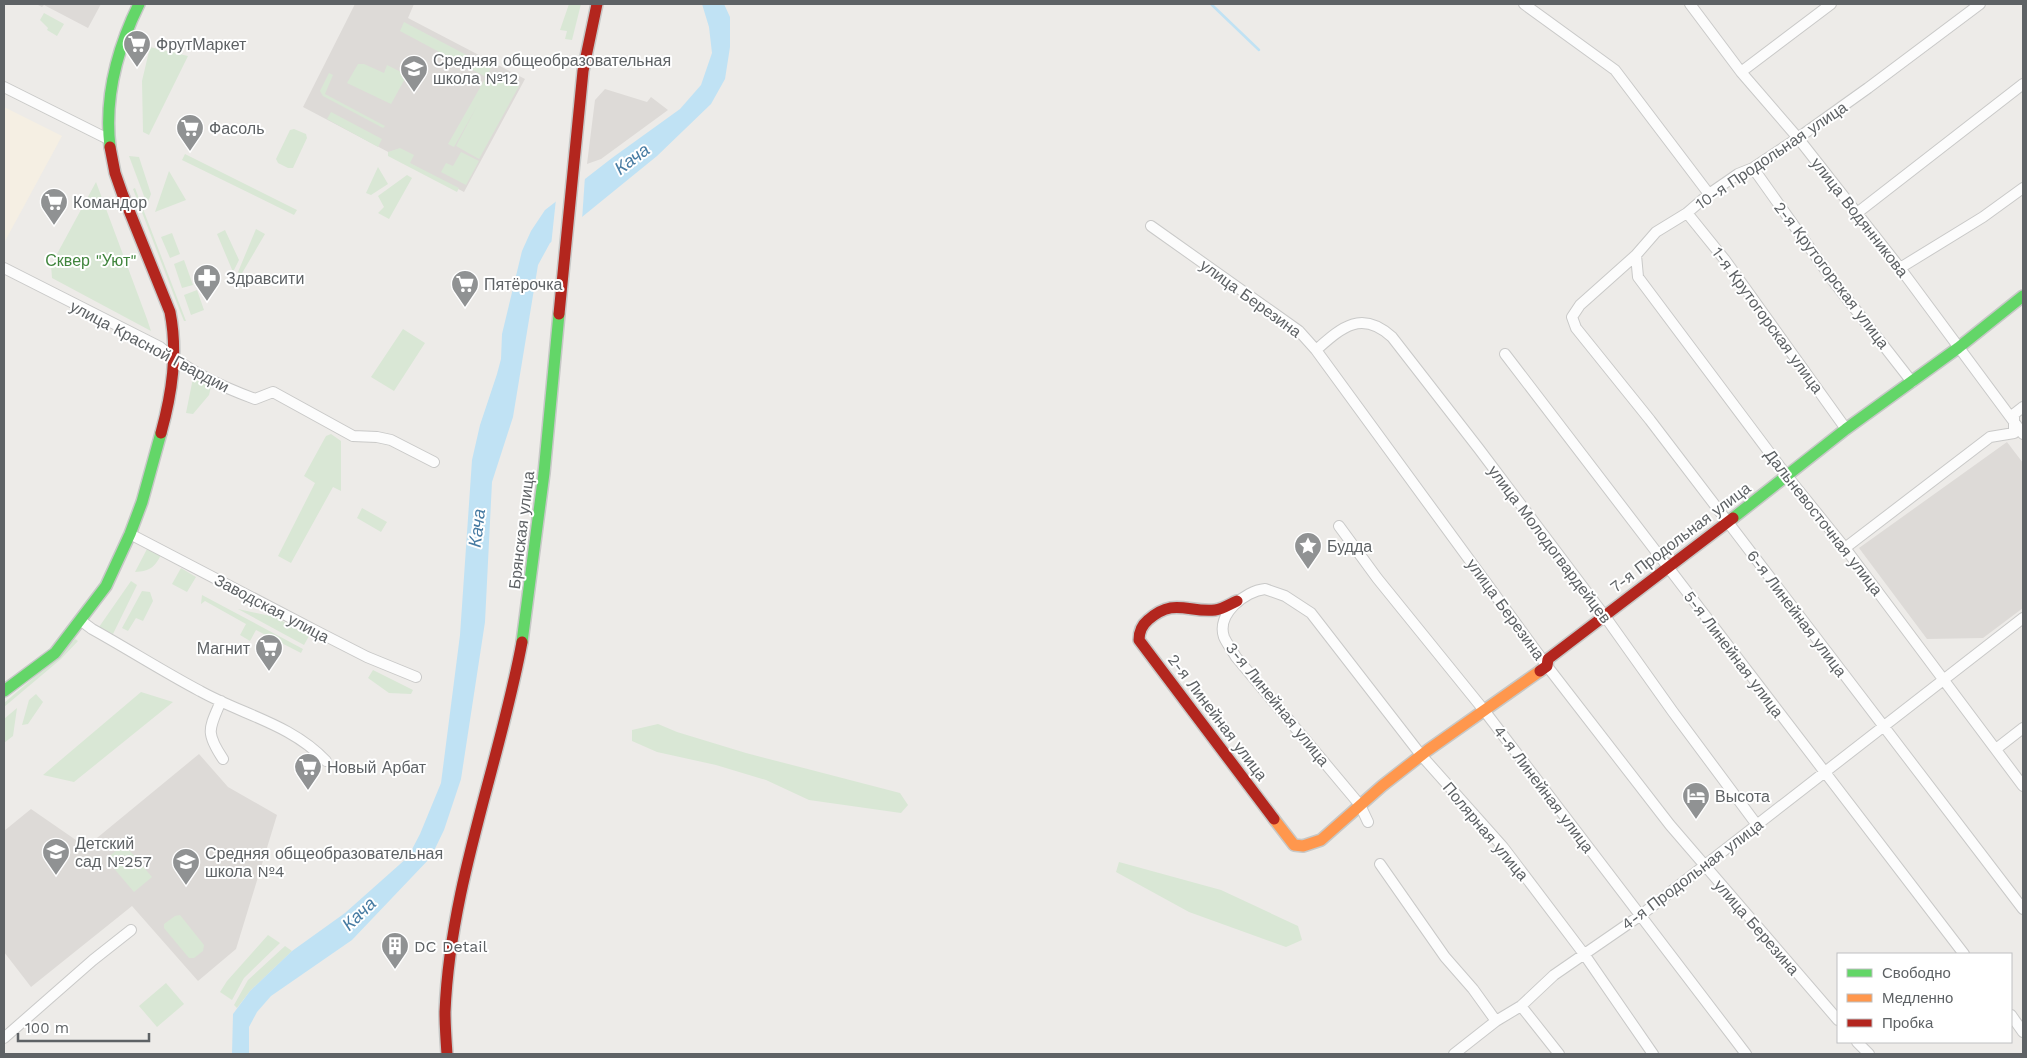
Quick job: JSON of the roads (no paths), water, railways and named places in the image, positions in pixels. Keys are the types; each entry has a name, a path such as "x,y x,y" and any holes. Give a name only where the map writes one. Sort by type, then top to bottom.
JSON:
{"main road":[{"path":"4,691 55,653 106,586 130,534 158,448 166,416 175,361 174,332 170,312 118,184 108,138 110,96 117,58 126,29 139,4"},
{"name":"Брянская улица","path":"447,1054 446,1004 456,918 471,846 516,674 526,619 544,473 583,71 597,4"},
{"name":"7-я Продольная улица","path":"1360,805 1421,755 1482,709 1547,666 1548,659 1604,615 1728,522 1846,429 1958,348 2023,296"},
{"name":"2-я Линейная улица","path":"1237,601 1213,610 1174,605 1166,607 1144,623 1140,631 1139,640 1294,845 1306,846 1316,843 1360,805"}],"street":[{"path":"1524,4 1615,70 1709,194"},
{"name":"улица Водянникова","path":"1690,4 1741,72 1798,138 1900,268 2023,434"},
{"path":"1741,72 1831,4"},
{"name":"10-я Продольная улица","path":"1572,317 1580,305 1636,255 1656,232 1687,213 1709,194 1738,174 1753,168 1798,138 1980,4"},
{"path":"1857,213 2023,84"},
{"path":"4,87 108,138"},
{"name":"2-я Крутогорская улица","path":"1753,168 1834,282 1912,382"},
{"path":"1900,268 1983,217 2023,188"},
{"name":"1-я Крутогорская улица","path":"1687,213 1725,260 1846,429"},
{"name":"улица Березина","path":"1151,226 1299,331 1316,350 1547,666 1670,825 1837,1019"},
{"name":"Дальневосточная улица","path":"1636,255 1638,277 1787,476 1845,548 2023,786"},
{"name":"улица Красной Гвардии","path":"4,268 160,347 175,361 218,385 255,399 273,392 353,436 377,437 391,440 434,462"},
{"name":"6-я Линейная улица","path":"1572,317 1576,328 1650,420 2023,909"},
{"name":"улица Молодогвардейцев","path":"1316,350 1337,332 1356,323 1382,328 1392,337 1604,615 1757,825"},
{"name":"5-я Линейная улица","path":"1505,354 1963,953"},
{"path":"1845,548 1990,438 2014,433 2014,414 2023,407"},
{"name":"4-я Линейная улица","path":"1339,526 1377,578 1482,709 1641,915 1746,1054"},
{"name":"Заводская улица","path":"130,534 367,657 416,677"},
{"name":"Полярная улица","path":"1237,601 1265,589 1285,596 1311,613 1421,755 1503,847 1584,954 1653,1054"},
{"name":"3-я Линейная улица","path":"1237,601 1224,621 1224,636 1236,657 1360,805 1368,822"},
{"name":"4-я Продольная улица","path":"1454,1054 1496,1021 1521,1006 1554,975 1641,915 2023,618"},
{"path":"80,620 201,692 271,722 317,752 326,761"},
{"path":"222,701 210,726 212,742 224,759"},
{"path":"1996,749 2023,728"},
{"path":"1380,864 1445,957 1473,989 1496,1021"},
{"path":"4,1038 93,960 131,930"},
{"path":"1521,1006 1558,1054"},
{"path":"2012,1016 2023,1032"},
{"path":"1858,1043 1869,1054"}],"water":[{"name":"Кача","path":"702,4 724,4 730,17 730,47 725,79 711,104 657,156 550,243 538,265 513,417 492,482 485,622 461,779 444,830 431,857 352,940 271,996 257,1012 249,1027 249,1054 232,1054 233,1014 250,991 292,951 345,913 408,857 420,834 441,783 460,635 472,460 480,425 501,359 502,334 522,251 531,231 545,210 612,158 680,109 701,85 712,53 709,27"}],"waterway":[{"path":"1211,4 1259,50"}],"place":[{"name":"ФрутМаркет","path":"137,68"},
{"name":"Средняя общеобразовательная школа №12","path":"414,93"},
{"name":"Фасоль","path":"190,152"},
{"name":"Командор","path":"54,226"},
{"name":"Здравсити","path":"207,302"},
{"name":"Пятёрочка","path":"465,308"},
{"name":"Будда","path":"1308,570"},
{"name":"Магнит","path":"269,672"},
{"name":"Новый Арбат","path":"308,791"},
{"name":"Высота","path":"1696,820"},
{"name":"Детский сад №257","path":"56,876"},
{"name":"Средняя общеобразовательная школа №4","path":"186,886"},
{"name":"DC Detail","path":"395,970"}],"park label":[{"name":"Сквер \"Уют\"","path":"91,260"}]}
